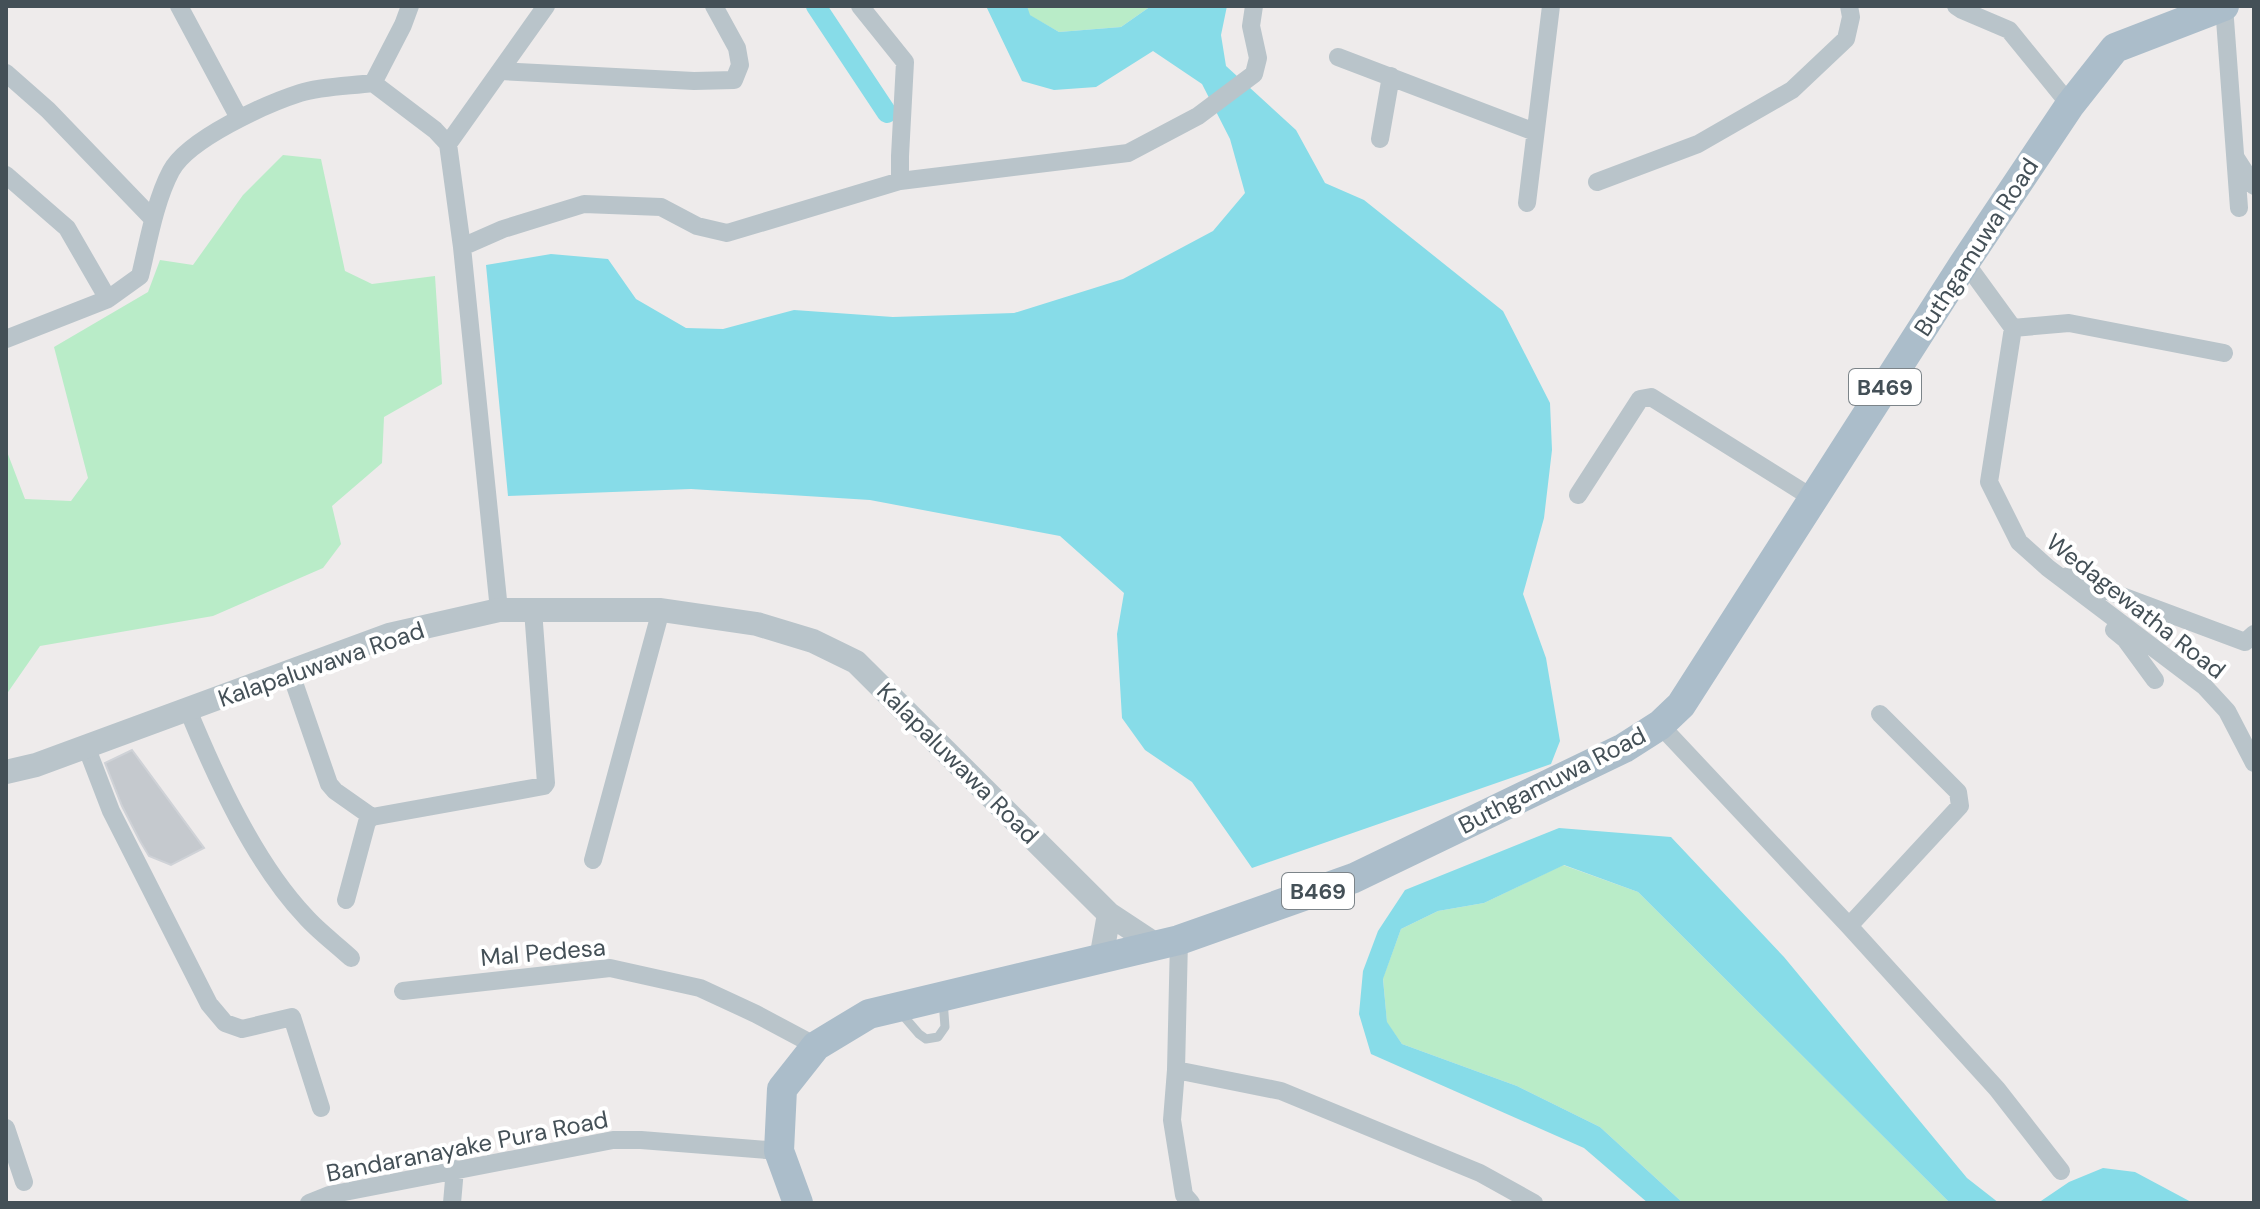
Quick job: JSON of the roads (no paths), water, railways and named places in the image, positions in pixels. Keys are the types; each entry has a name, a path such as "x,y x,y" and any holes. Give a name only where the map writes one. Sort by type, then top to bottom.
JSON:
{"main road":[{"name":"Buthgamuwa Road","path":"798,1203 779,1151 782,1089 816,1046 869,1014 1168,943 1354,878 1624,748 1660,725 1681,705 1965,262 2070,105 2115,48 2224,6"}],"street":[{"path":"179,6 239,118"},
{"path":"373,83 410,6"},
{"path":"448,144 546,6"},
{"path":"500,71 694,81 734,80 740,65 737,48 714,6"},
{"path":"860,6 905,62 900,181"},
{"path":"462,247 503,229 584,204 661,207 697,226 727,233 900,181 1128,153 1198,116 1254,74 1258,58 1251,26 1254,6"},
{"path":"1527,203 1551,6"},
{"path":"1597,182 1698,144 1792,90 1846,39 1851,17 1849,6"},
{"path":"2224,6 2239,208"},
{"path":"1960,7 2009,30 2070,105"},
{"path":"1338,57 1535,132"},
{"path":"6,73 48,110 153,219"},
{"path":"1380,139 1391,76"},
{"path":"6,339 108,299 140,276 153,219 171,170 187,151 239,118 302,92 373,83 435,130 448,144 462,247 499,610"},
{"path":"2235,156 2254,186"},
{"path":"6,175 67,228 108,299"},
{"path":"1965,262 2013,328 2069,323 2224,353"},
{"name":"Wedagewatha Road","path":"2013,328 1989,482 2019,542 2048,568 2204,686 2227,711 2254,763"},
{"path":"1578,495 1640,399 1651,397 1814,499"},
{"path":"2048,568 2245,642 2254,634"},
{"path":"2048,568 2055,581 2125,639 2155,680"},
{"name":"Kalapaluwawa Road","path":"6,772 36,765 389,635 499,610 661,610 757,624 813,641 856,662 1109,914 1168,943"},
{"path":"346,900 367,822 372,817 544,786 533,610"},
{"path":"593,860 661,610"},
{"path":"290,671 329,784 372,817"},
{"path":"188,710 243,826 273,876 305,917 351,958"},
{"path":"1849,926 1960,806 1958,792 1880,714"},
{"path":"1660,725 1997,1089 2061,1171"},
{"path":"86,746 111,811 209,1004 225,1023 242,1029 292,1017 321,1108"},
{"path":"1101,959 1109,914"},
{"path":"1168,943 1176,1070 1172,1120 1184,1195 1191,1203"},
{"name":"Mal Pedesa","path":"403,991 610,968 700,988 816,1046"},
{"path":"1176,1070 1281,1091 1480,1173 1534,1203"},
{"path":"6,1128 24,1182"},
{"name":"Bandaranayake Pura Road","path":"309,1203 329,1195 613,1140 779,1151"},
{"path":"452,1203 455,1169"}],"water":[{"path":"986,6 1027,6 1030,15 1059,32 1121,27 1151,6 1227,6 1221,35 1226,66 1296,130 1325,183 1364,200 1503,311 1550,403 1552,450 1544,518 1523,594 1546,658 1560,741 1551,764 1252,868 1192,782 1145,750 1122,718 1117,634 1124,593 1060,536 870,500 691,489 508,496 486,265 551,254 608,259 636,299 686,328 723,329 794,310 893,317 1014,313 1123,279 1213,231 1245,193 1230,139 1202,84 1153,51 1096,87 1054,90 1022,81"},
{"path":"1559,828 1671,837 1784,957 1967,1178 1999,1203 1950,1203 1638,892 1564,865 1484,903 1438,911 1401,929 1383,979 1387,1022 1402,1044 1517,1086 1600,1127 1683,1203 1648,1203 1584,1148 1371,1054 1359,1014 1363,971 1378,931 1405,890"},
{"path":"2103,1168 2135,1172 2193,1203 2038,1203 2069,1182"}],"waterway":[{"path":"816,6 887,113"}]}
